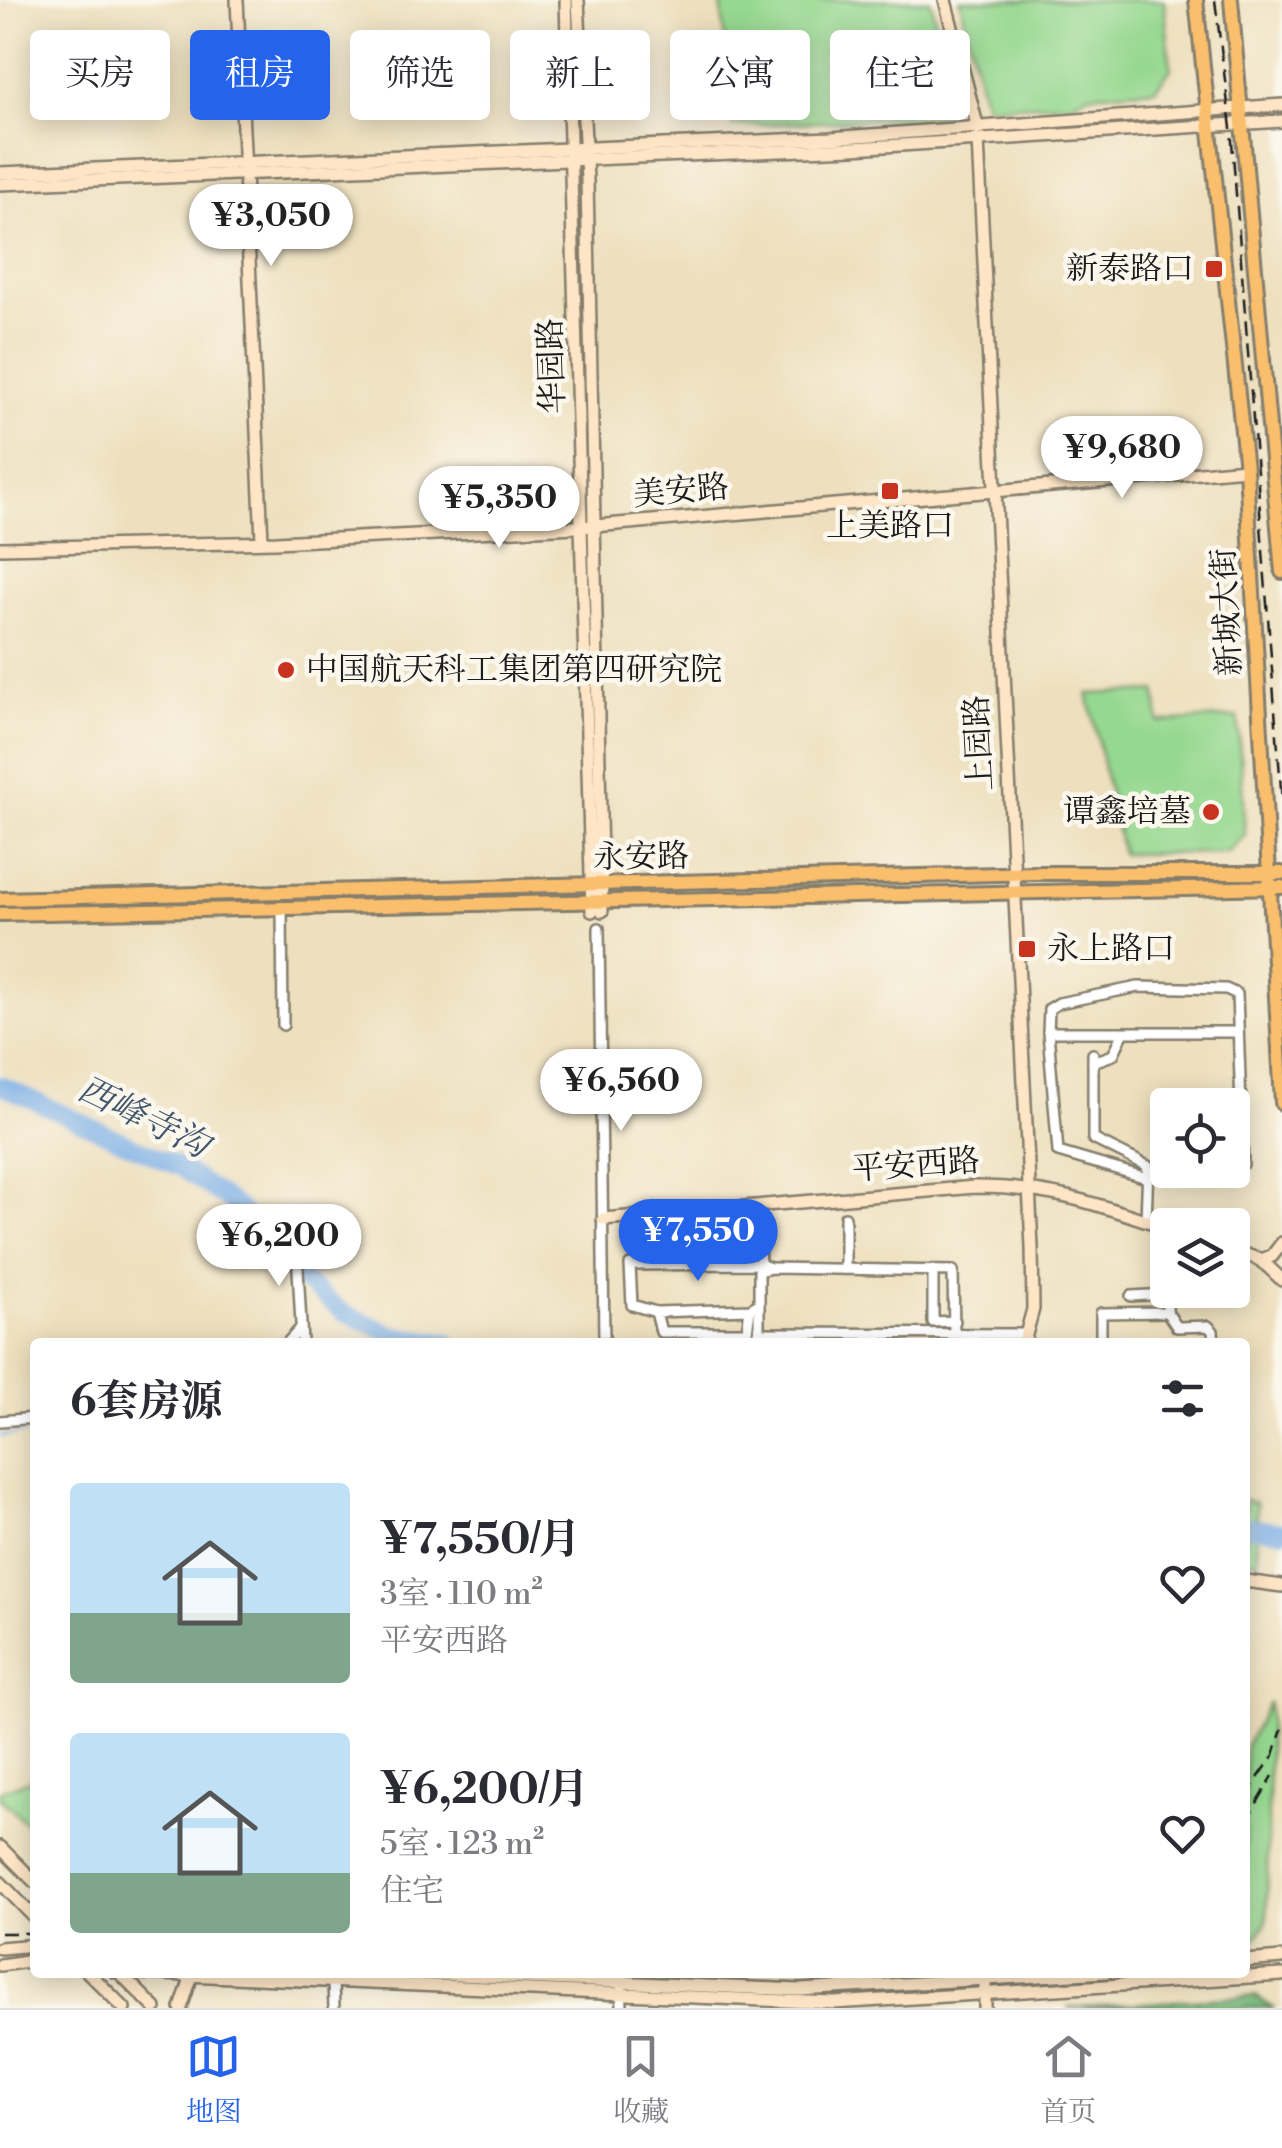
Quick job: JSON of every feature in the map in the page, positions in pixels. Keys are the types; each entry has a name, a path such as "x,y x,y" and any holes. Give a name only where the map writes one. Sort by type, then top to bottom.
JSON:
{"main road":[{"name":"新城大街","path":"1196,0 1246,469 1276,880 1282,1103"},
{"name":"新城大街","path":"1230,0 1278,464 1282,572"},
{"name":"永安路","path":"0,899 597,899 1013,874 1276,880"},
{"name":"永安路","path":"0,914 1013,892 1276,880"}],"street":[{"path":"237,0 262,540"},
{"name":"华园路","path":"566,0 578,152"},
{"name":"华园路","path":"578,0 578,152 597,899"},
{"name":"上园路","path":"945,0 978,134 1033,1280 1026,1338"},
{"path":"978,134 1207,108 1282,105"},
{"path":"0,184 578,152 1282,121"},
{"path":"0,174 245,169"},
{"name":"美安路","path":"0,548 590,526 1246,469"},
{"path":"282,907 283,1026"},
{"path":"599,928 604,1338"},
{"path":"1150,1175 1058,1152 1053,1138 1050,1009 1059,1002 1138,987 1226,988 1237,994 1239,1088"},
{"path":"1048,1032 1237,1032"},
{"path":"1123,1034 1113,1055 1093,1058 1093,1139 1148,1166 1146,1221"},
{"name":"平安西路","path":"603,1219 974,1187 1028,1187 1071,1196 1150,1222"},
{"path":"844,1269 846,1217"},
{"path":"758,1223 765,1266"},
{"path":"296,1233 302,1338"},
{"path":"1261,1260 1272,1256 1282,1243"},
{"path":"1250,1256 1261,1260 1282,1280"},
{"path":"754,1307 656,1312 632,1305 630,1265 953,1270 954,1334"},
{"path":"656,1312 661,1332 746,1332 759,1271 765,1266"},
{"path":"933,1270 933,1322 955,1321"},
{"path":"1131,1296 1150,1295"},
{"path":"754,1307 759,1338 954,1334 1026,1338"},
{"path":"1166,1308 1177,1327 1208,1326 1214,1331 1214,1338"},
{"path":"1101,1338 1101,1313 1166,1312"},
{"path":"292,1338 301,1328"},
{"path":"0,1421 30,1418"},
{"path":"1250,1582 1282,1586"},
{"path":"0,1847 30,1877"},
{"path":"0,1882 30,1913"},
{"path":"0,1948 30,1945"},
{"path":"1250,1961 1282,1958"},
{"path":"0,1965 30,1961"},
{"path":"1250,1976 1282,1975"},
{"path":"94,1978 124,2008"},
{"path":"123,1978 154,2008"},
{"path":"181,2008 182,1994 191,1978 621,1990"},
{"path":"467,1978 834,2003 1040,1978"},
{"path":"985,1983 1171,1978"},
{"path":"333,1983 334,2008"},
{"path":"985,1983 986,2008"}],"green space":[{"path":"721,0 930,0 938,30 830,30 830,120 862,120 732,126 731,120 810,120 810,30 724,30"},
{"path":"960,0 1164,0 1171,69 1155,89 1088,94 1073,103 985,106"},
{"path":"1156,691 1159,722 1238,717 1245,835 1227,853 1122,854 1088,694"},
{"path":"1250,1501 1256,1503 1258,1562 1250,1560"},
{"path":"1269,1702 1267,1921 1255,1939 1250,1940 1250,1738"},
{"path":"30,1780 30,1827 0,1798 0,1791"},
{"path":"1256,1996 1273,2008 1067,2008"}],"waterway":[{"name":"西峰寺沟","path":"0,1085 181,1168 239,1208 293,1272 344,1313 397,1336 414,1338"},
{"path":"0,1436 30,1432"},
{"name":"西峰寺沟","path":"1250,1527 1282,1531"}],"railway":[{"path":"1215,0 1231,128 1282,802"},
{"path":"1250,1790 1274,1755 1282,1729"},
{"path":"1250,1815 1273,1776"},
{"path":"0,1933 30,1933"}],"place":[{"name":"新泰路口","path":"1214,269"},
{"name":"上美路口","path":"890,491"},
{"name":"中国航天科工集团第四研究院","path":"286,670"},
{"name":"谭鑫培墓","path":"1211,812"},
{"name":"永上路口","path":"1027,949"}]}
